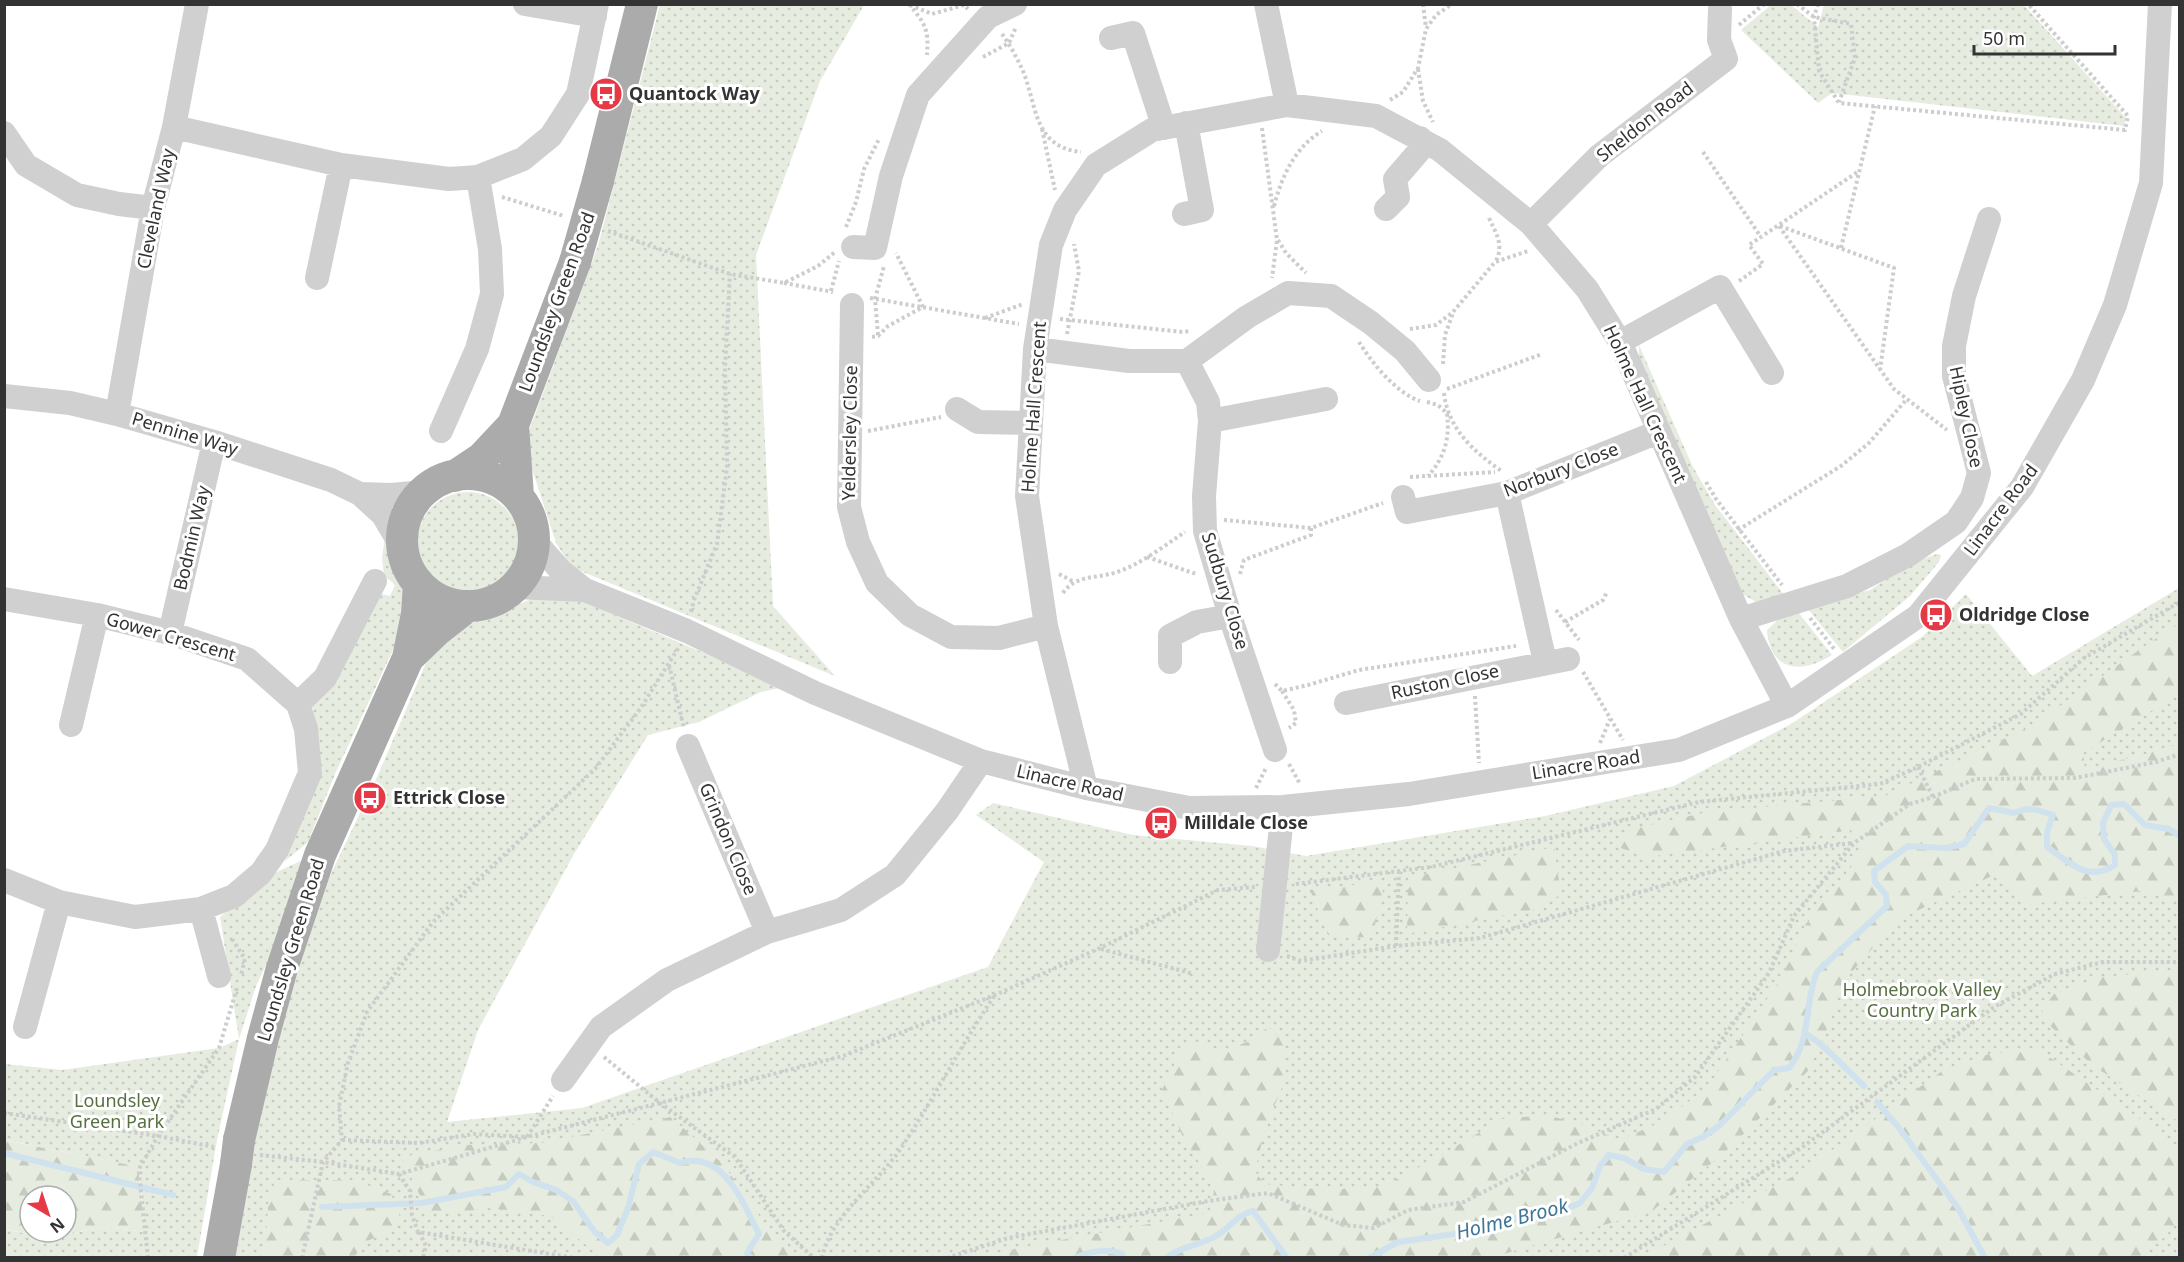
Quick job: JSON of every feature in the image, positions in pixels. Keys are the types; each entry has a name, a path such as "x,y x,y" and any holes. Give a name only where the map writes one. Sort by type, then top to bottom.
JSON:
{"main road":[{"name":"Loundsley Green Road","path":"455,476 482,458 513,425 575,262 598,181 642,4"},
{"name":"Loundsley Green Road","path":"513,425 518,496"},
{"path":"455,476 482,476 507,487 518,496 530,517 534,540 531,561 515,587 493,601 468,606 441,601 419,585 408,567 402,547 404,523 412,506 424,492 443,479 455,476"},
{"name":"Loundsley Green Road","path":"219,1257 237,1152 279,978 320,855 408,658 417,614 419,585"},
{"name":"Loundsley Green Road","path":"408,658 436,631 468,606"}],"street":[{"name":"Cleveland Way","path":"117,414 153,208 174,127 197,4"},
{"path":"174,127 341,165 480,184 523,159 551,136 578,94 596,10 525,4"},
{"path":"853,247 875,248 891,176 918,95 986,20 1015,4"},
{"path":"1266,4 1287,105"},
{"name":"Linacre Road","path":"534,540 560,570 585,590 687,631 815,693 981,761 1086,788 1189,808 1283,807 1409,794 1679,750 1787,706 1918,616 2022,487 2083,380 2115,305 2151,183 2168,88 2160,4"},
{"name":"Sheldon Road","path":"1531,224 1599,156 1726,59 1719,40 1720,9"},
{"path":"1112,38 1133,33 1175,125 1202,210 1184,214"},
{"name":"Holme Hall Crescent","path":"1086,788 1046,626 1027,496 1039,322 1051,245 1061,218 1096,165 1152,129 1287,105 1376,116 1430,144 1531,224 1587,289 1620,342 1741,619 1787,706"},
{"path":"4,133 26,165 77,195 153,208"},
{"path":"1386,209 1398,197 1395,179 1420,150 1430,144"},
{"path":"317,278 341,165"},
{"path":"441,431 477,349 492,294 490,249 480,184"},
{"name":"Hipley Close","path":"1741,619 1847,586 1908,555 1956,522 1972,498 1979,473 1954,376 1954,346 1964,296 1989,219"},
{"path":"1620,342 1720,287 1772,373"},
{"path":"1039,322 1063,353 1129,361 1187,361 1247,317 1288,293 1331,296 1363,330 1405,351 1439,382"},
{"name":"Yeldersley Close","path":"853,298 849,507 858,542 877,583 910,615 951,637 999,638 1046,626"},
{"name":"Sudbury Close","path":"1187,361 1208,402 1210,421 1204,496 1204,531 1275,750"},
{"name":"Pennine Way","path":"4,396 70,404 117,414 214,442 331,480 360,494 383,515 402,547"},
{"path":"1210,421 1326,399"},
{"path":"960,411 978,422 1031,423"},
{"name":"Norbury Close","path":"1405,487 1407,512 1512,483 1658,432"},
{"name":"Bodmin Way","path":"170,633 214,442"},
{"path":"1512,483 1542,652"},
{"name":"Pennine Way","path":"360,494 391,495 424,492"},
{"path":"4,880 58,902 135,917 206,907 234,896 261,873 277,850 310,773 306,729 298,704 325,678 375,581"},
{"name":"Linacre Road","path":"515,587 585,590"},
{"name":"Gower Crescent","path":"4,599 97,615 170,633 247,659 298,704"},
{"path":"1170,662 1170,636 1197,622 1229,613"},
{"path":"71,725 97,615"},
{"name":"Ruston Close","path":"1346,703 1474,677 1542,652 1578,658"},
{"name":"Grindon Close","path":"688,746 767,932"},
{"path":"563,1080 601,1027 667,980 767,932 841,910 895,875 947,811 981,761"},
{"path":"1268,950 1283,807"},
{"path":"25,1027 58,902"},
{"path":"206,907 219,976"}],"path":[{"path":"909,4 932,14 964,6 986,20 1009,43 1023,72 1042,129 1061,218 1074,244 1079,271 1063,353"},
{"path":"1423,4 1426,29 1418,68 1423,102 1437,129 1430,144"},
{"path":"1426,29 1436,15 1452,4"},
{"path":"1797,4 1814,17 1851,24 1855,58 1839,103"},
{"path":"1818,4 1814,17 1819,71 1839,103"},
{"path":"1839,103 2125,130 2128,116 2028,4"},
{"path":"1367,115 1403,92 1418,68"},
{"path":"1841,248 1875,106"},
{"path":"1259,110 1277,240 1267,305"},
{"path":"1042,129 1053,143 1067,150 1118,152"},
{"path":"1273,210 1287,170 1307,143 1323,131"},
{"path":"1703,152 1761,237"},
{"path":"1733,308 1737,283 1763,264 1749,244 1859,171"},
{"path":"480,184 568,217"},
{"path":"1488,217 1498,239 1500,252 1496,262 1453,312 1436,325 1406,330 1363,330 1386,376 1398,389 1409,397 1438,405 1447,413 1462,439 1512,483"},
{"path":"1779,226 1894,268 1880,370"},
{"path":"1779,226 1894,389 1973,449"},
{"path":"600,229 730,274 853,298 875,299 984,318 1039,322 1069,320 1183,332 1193,331"},
{"path":"1277,240 1286,253 1331,296"},
{"path":"783,283 818,266 842,246 853,247"},
{"path":"1496,262 1534,249 1552,250"},
{"path":"895,251 923,307"},
{"path":"878,336 875,299 885,257"},
{"path":"302,1257 323,1162 342,1140 339,1106 348,1063 367,1012 433,922 595,770 640,709 687,631 694,600 717,544 727,467 725,367 730,274"},
{"path":"851,354 860,343 869,337 878,336 888,326 923,307"},
{"path":"1405,487 1428,476 1437,465 1448,441 1447,413 1439,382 1445,335 1453,312"},
{"path":"984,318 1039,322"},
{"path":"1439,382 1542,354"},
{"path":"1738,530 1841,466 1869,443 1906,399"},
{"path":"850,434 960,411"},
{"path":"1428,476 1512,483"},
{"path":"1705,479 1738,530 1847,664"},
{"path":"1229,613 1244,560 1311,535 1311,528"},
{"path":"1146,557 1219,582"},
{"path":"1565,622 1603,600 1607,592"},
{"path":"285,1158 399,1174 527,1137 843,1056 995,995 1100,948 1218,890 1431,867 1699,802 1880,784 2021,714 2084,658 2180,602"},
{"path":"1551,604 1579,640 1578,658 1605,713 1618,730 1631,757"},
{"path":"1247,663 1260,669 1282,691 1359,670 1542,652"},
{"path":"1578,658 1586,676"},
{"path":"669,664 688,746"},
{"path":"1474,677 1480,782"},
{"path":"1246,808 1275,750 1288,763 1312,804"},
{"path":"947,1257 1008,1238 1208,1201 1268,1193 1343,1225 1374,1228 1408,1210 1464,1202 1576,1144 1656,1109 1695,1077 1769,973 1794,916 1854,843 1910,804 1933,798 1975,779 2075,778 2156,762 2180,754"},
{"path":"1918,767 1933,798"},
{"path":"1268,950 1301,961 1396,946 1480,938 1784,851 1854,843"},
{"path":"1396,946 1399,871"},
{"path":"148,1257 140,1167 158,1136 219,1048 245,959 206,907"},
{"path":"1100,948 1194,974"},
{"path":"1624,1257 1802,1148 1994,1007 2055,974 2103,962 2180,962"},
{"path":"822,1257 835,1227 898,1152 969,1033 995,995"},
{"path":"588,1045 660,1103 735,1157 784,1231 813,1257"},
{"path":"527,1137 563,1080"},
{"path":"4,1113 158,1136 204,1146"},
{"path":"342,1140 419,1143 474,1134 527,1137"},
{"path":"399,1174 410,1191 412,1215 426,1246 423,1257"},
{"path":"418,1232 574,1257"}],"green space":[{"path":"660,5 864,5 820,81 756,255 773,606 835,676 571,567 556,543 524,444 598,246"},
{"path":"1771,5 1791,5 1818,27 1824,5 2024,5 2126,118 2124,126 1832,93 1818,103 1741,30"},
{"path":"1639,345 1692,465 1715,505 1785,596 1758,603 1742,594 1639,363"},
{"path":"468,492 488,496 504,507 515,523 519,543 515,563 504,579 488,590 468,594 448,590 432,579 421,563 417,543 421,523 432,507 448,496"},
{"path":"385,538 405,596 400,635 335,774 308,842 285,861 322,772 312,705 382,594 390,596 395,585 384,575 382,557"},
{"path":"1937,554 1941,555 1939,562 1910,596 1843,652 1807,608 1870,590 1911,563"},
{"name":"Holmebrook Valley Country Park","path":"2179,588 2179,1257 234,1258 254,1133 295,977 330,876 378,775 426,663 443,642 466,626 536,597 579,600 785,687 761,692 699,722 648,735 574,854 478,1030 447,1122 582,1108 988,967 1044,862 976,815 993,803 1133,835 1252,846 1306,856 1545,816 1674,786 1791,724 1922,637 1966,594 2032,676"},
{"path":"1798,612 1832,655 1798,667 1780,661 1774,654 1769,644 1767,630 1780,618"},
{"path":"2179,624 2179,694 2083,753 2085,769 2157,751 2179,743 2179,902 2142,891 2030,904 1994,875 1897,920 1844,981 1830,1022 1809,1070 1723,1154 1652,1211 1493,1257 986,1257 1018,1248 1209,1213 1215,1188 1183,1137 1162,1090 1180,1053 1193,1040 1220,1052 1250,1041 1268,1027 1284,1042 1286,1077 1265,1129 1255,1171 1264,1184 1325,1190 1384,1186 1502,1119 1547,1115 1584,1125 1619,1140 1666,1120 1709,1085 1778,983 1806,924 1862,853 1851,830 1647,857 1618,847 1633,829 1707,812 1885,796 2033,725"},
{"path":"1554,847 1561,894 1542,908 1407,934 1408,878"},
{"path":"303,860 266,965 256,986 239,1039 220,917 270,875"},
{"path":"1385,881 1372,938 1328,935 1310,890"},
{"path":"2180,970 2179,1122 2091,1064 2045,1021 2042,1009 2054,994 2103,977"},
{"name":"Loundsley Green Park","path":"239,1039 217,1140 197,1257 5,1257 4,1229 18,1232 18,1244 78,1244 78,1232 106,1227 145,1232 139,1167 5,1140 5,1064 62,1070 219,1048"},
{"path":"2039,1050 2143,1121 2179,1153 2179,1218 2166,1236 2139,1257 1643,1257 1803,1171 1945,1069 1992,1053"},
{"path":"671,1117 723,1164 772,1234 797,1257 606,1257 591,1249 550,1216 491,1208 453,1213 427,1211 402,1157 465,1145 541,1143"},
{"path":"4,1140 140,1167 145,1232 106,1227 78,1232 78,1184 18,1184 18,1232 5,1229"},
{"path":"277,1180 354,1180 391,1194 401,1219 390,1231 365,1242 354,1257 270,1257 265,1253 269,1193"}],"waterway":[{"name":"Holme Brook","path":"1369,1258 1398,1242 1468,1232 1532,1214 1563,1210 1580,1203 1592,1188 1600,1166 1609,1155 1624,1158 1644,1169 1664,1172 1687,1144 1703,1137 1720,1125 1774,1070 1789,1068 1805,1033 1810,996 1817,972 1887,906 1886,895 1875,882 1874,871 1908,846 1946,848 1964,844 1989,808 2014,813 2026,809 2037,810 2053,815 2047,832 2047,847 2071,864 2087,871 2096,872 2115,865 2115,855 2104,839 2103,823 2111,805 2124,804 2145,825 2169,829 2180,836"},
{"path":"1805,1033 1823,1046 1864,1086"},
{"path":"1877,1102 1958,1208 1985,1258"},
{"name":"Holme Brook","path":"322,1207 422,1203 506,1187 519,1174 556,1190 573,1201 594,1231 608,1243 617,1235 628,1208 639,1164 653,1152 680,1163 695,1161 709,1164 720,1171 739,1195 759,1234 747,1253 751,1258"},
{"name":"Holme Brook","path":"4,1153 173,1195"},
{"name":"Holme Brook","path":"1166,1258 1177,1251 1214,1237 1242,1216 1253,1211 1287,1258"},
{"name":"Holme Brook","path":"1075,1258 1092,1252 1105,1251 1117,1252 1122,1254 1123,1258"}],"place":[{"name":"Quantock Way","path":"606,94"},
{"name":"Oldridge Close","path":"1936,615"},
{"name":"Ettrick Close","path":"370,798"},
{"name":"Milldale Close","path":"1161,823"}]}
